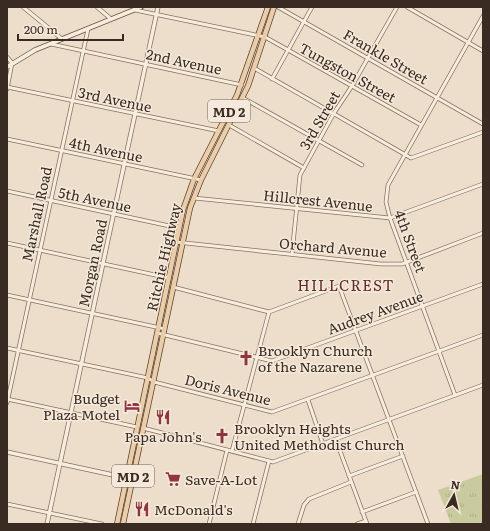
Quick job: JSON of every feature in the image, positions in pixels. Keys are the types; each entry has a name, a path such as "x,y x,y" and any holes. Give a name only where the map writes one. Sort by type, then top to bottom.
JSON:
{"main road":[{"path":"7,67 12,63 62,39 141,7"},
{"name":"Ritchie Highway","path":"117,524 179,228 194,179 242,85 268,7"},
{"name":"Ritchie Highway","path":"123,524 164,335 182,243 194,198 201,180 243,98 274,7"}],"street":[{"path":"23,7 62,39"},
{"path":"97,7 111,19"},
{"name":"Morgan Road","path":"47,524 158,7"},
{"name":"Frankle Street","path":"278,7 483,124"},
{"path":"272,78 312,7"},
{"name":"3rd Street","path":"292,254 300,175 334,113 352,86 397,7"},
{"path":"406,7 483,51"},
{"path":"134,10 265,37"},
{"name":"4th Street","path":"455,395 390,218 386,202 387,191 405,154 483,16"},
{"name":"Marshall Road","path":"7,401 88,29"},
{"name":"Tungston Street","path":"265,37 421,125"},
{"name":"2nd Avenue","path":"51,44 242,85"},
{"path":"7,57 12,63 7,88"},
{"path":"254,68 411,158 483,132"},
{"name":"3rd Avenue","path":"7,88 219,131"},
{"path":"243,98 362,166"},
{"path":"229,125 304,168"},
{"name":"4th Avenue","path":"7,139 201,180"},
{"name":"Hillcrest Avenue","path":"194,198 390,218 483,184"},
{"name":"5th Avenue","path":"7,191 179,228"},
{"name":"Orchard Avenue","path":"176,242 381,264 406,262 483,234"},
{"path":"7,243 169,278"},
{"name":"Audrey Avenue","path":"158,330 164,335 267,361 275,360 483,284"},
{"path":"173,287 269,312 339,286 428,524"},
{"path":"7,296 158,330 165,329"},
{"path":"232,452 269,312"},
{"name":"Doris Avenue","path":"148,378 154,382 272,412 483,335"},
{"path":"7,348 148,378"},
{"path":"7,401 138,427 276,462 483,385"},
{"path":"308,400 324,444"},
{"path":"336,440 366,522 357,524"},
{"path":"209,524 227,450"},
{"path":"7,452 127,478"},
{"path":"349,476 403,456"},
{"path":"253,524 269,461"},
{"path":"298,524 304,505 309,499 351,482"},
{"path":"362,512 416,492"},
{"path":"7,504 102,524"}],"green space":[{"path":"483,474 483,524 451,524 438,490"}],"place":[{"name":"Brooklyn Church of the Nazarene","path":"246,358"},
{"name":"Budget Plaza Motel","path":"132,406"},
{"name":"Papa John's","path":"163,417"},
{"name":"Brooklyn Heights United Methodist Church","path":"222,436"},
{"name":"Save-A-Lot","path":"173,479"},
{"name":"McDonald's","path":"142,509"}],"district":[{"name":"HILLCREST","path":"346,284"}]}
